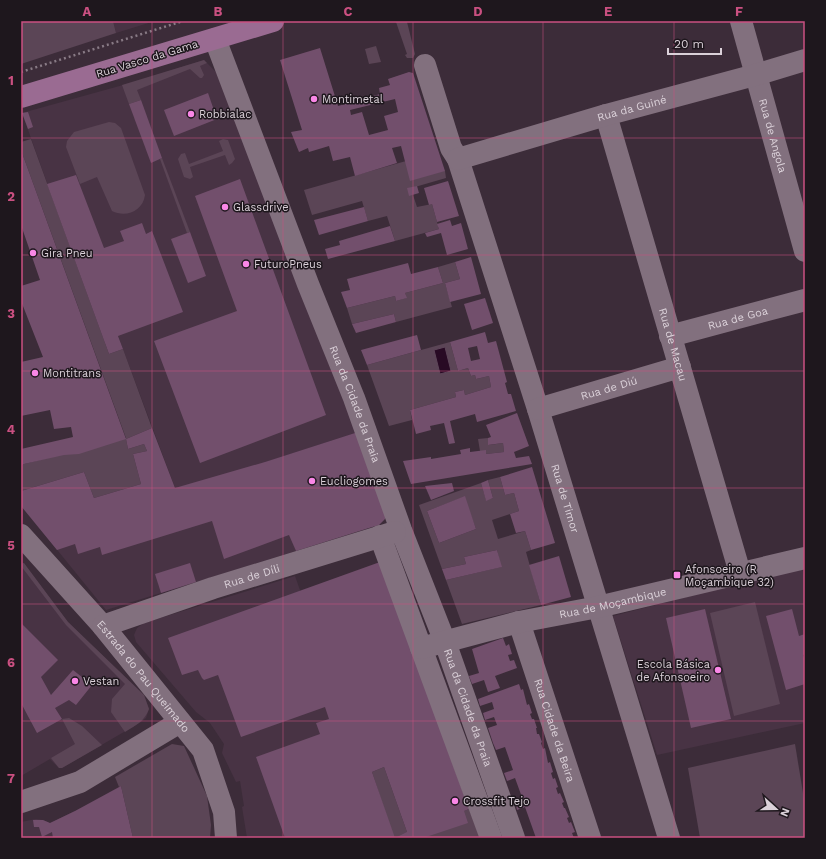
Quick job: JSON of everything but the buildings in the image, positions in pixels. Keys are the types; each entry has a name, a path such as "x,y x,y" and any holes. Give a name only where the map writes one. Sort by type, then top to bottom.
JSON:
{"main road":[{"name":"Rua Vasco da Gama","path":"21,97 273,21"}],"street":[{"name":"Rua de Angola","path":"741,21 805,250"},
{"name":"Rua da Cidade da Praia","path":"216,39 308,284 354,398 401,530 446,642 514,838"},
{"name":"Rua da Guiné","path":"458,159 606,115 805,60"},
{"name":"Rua de Timor","path":"425,65 451,148 458,159 538,409 669,838"},
{"name":"Rua de Macau","path":"606,115 740,573"},
{"name":"Rua de Goa","path":"670,336 805,300"},
{"name":"Rua de Diú","path":"538,409 680,367"},
{"name":"Rua de Díli","path":"102,626 213,588 401,530"},
{"name":"Estrada do Pau Queimado","path":"21,535 102,626 203,750 224,812 226,838"},
{"name":"Rua da Cidade da Praia","path":"380,536 491,838"},
{"name":"Rua de Moçambique","path":"421,648 519,622 598,607 805,558"},
{"name":"Rua Cidade da Beira","path":"519,622 590,838"},
{"path":"21,802 80,782 180,722"}],"path":[{"path":"21,72 183,21"}],"shaded area":[{"path":"21,21 113,21 116,33 21,64"},
{"path":"113,21 155,21 116,33"},
{"path":"396,22 407,22 415,54 413,58 407,58 405,55 407,54"},
{"path":"376,46 381,62 369,64 365,49"},
{"path":"204,60 216,72 358,432 266,462 296,551 106,610 41,530 175,488 118,336 104,342 22,113 134,82"},
{"path":"204,60 207,63 200,66 204,75 202,78 190,69 137,90 141,100 129,104 122,85"},
{"path":"109,122 115,123 121,128 145,195 144,201 133,212 123,214 112,211 97,177 80,184 66,147 67,141 74,132"},
{"path":"31,139 109,354 123,349 152,428 126,439 128,449 144,444 147,451 133,454 141,484 94,498 84,472 21,491 21,466 24,464 126,438 21,150 21,142"},
{"path":"223,139 228,140 235,159 232,163 229,165 225,155 190,167 193,177 190,179 184,177 178,159 181,154 185,153 189,164 223,151 219,141"},
{"path":"162,158 190,232 187,233 160,159"},
{"path":"406,161 445,171 446,178 408,189 413,195 417,207 432,204 439,229 395,241 387,216 368,221 362,201 312,215 304,190"},
{"path":"455,262 460,279 445,283 452,307 396,322 394,314 352,324 347,308 395,296 396,301 406,298 405,293 443,283 438,267"},
{"path":"450,342 458,371 468,368 471,376 475,375 476,379 489,376 491,387 465,395 464,390 455,392 456,397 410,410 412,420 389,426 367,365"},
{"path":"445,347 451,371 440,374 434,350"},
{"path":"488,438 489,445 503,443 504,452 486,454 486,451 480,451 478,439"},
{"path":"500,477 505,495 514,493 519,511 492,520 498,539 525,531 531,550 526,552 541,605 462,624 446,580 501,567 497,550 464,557 466,564 442,569 419,505 481,483 486,500 493,498 488,480","holes":["464,497 476,529 439,543 427,511"]},
{"path":"21,560 68,622 144,695 149,709 146,718 141,722 62,768 59,768 50,759 21,776"},
{"path":"24,563 68,622 144,695 149,709 145,717 136,725 125,732 111,712 112,699 125,684 66,625 21,566 21,564"},
{"name":"Escola Básica de Afonsoeiro","path":"802,567 805,582 805,723 657,755 613,616"},
{"path":"295,576 337,695 349,707 395,838 247,838 240,781 236,782 222,753 224,744 210,723 196,712 136,642 134,635 137,628 144,623"},
{"path":"755,602 780,704 734,716 710,613"},
{"path":"69,718 82,726 102,745 62,768 59,768 51,758 75,744 62,719"},
{"path":"172,744 184,746 207,796 211,825 210,838 133,838 121,786 119,787 115,777"},
{"path":"795,744 805,805 805,838 700,838 688,768"},
{"path":"384,767 407,832 469,809 480,838 394,838 372,772"},
{"path":"75,811 81,838 21,838 21,822 36,819 50,823"}],"place":[{"name":"Montimetal","path":"314,99"},
{"name":"Robbialac","path":"191,114"},
{"name":"Glassdrive","path":"225,207"},
{"name":"Gira Pneu","path":"33,253"},
{"name":"FuturoPneus","path":"246,264"},
{"name":"Montitrans","path":"35,373"},
{"name":"Eucliogomes","path":"312,481"},
{"name":"Afonsoeiro (R Moçambique 32)","path":"677,575"},
{"name":"Escola Básica de Afonsoeiro","path":"718,670"},
{"name":"Vestan","path":"75,681"},
{"name":"Crossfit Tejo","path":"455,801"}]}
